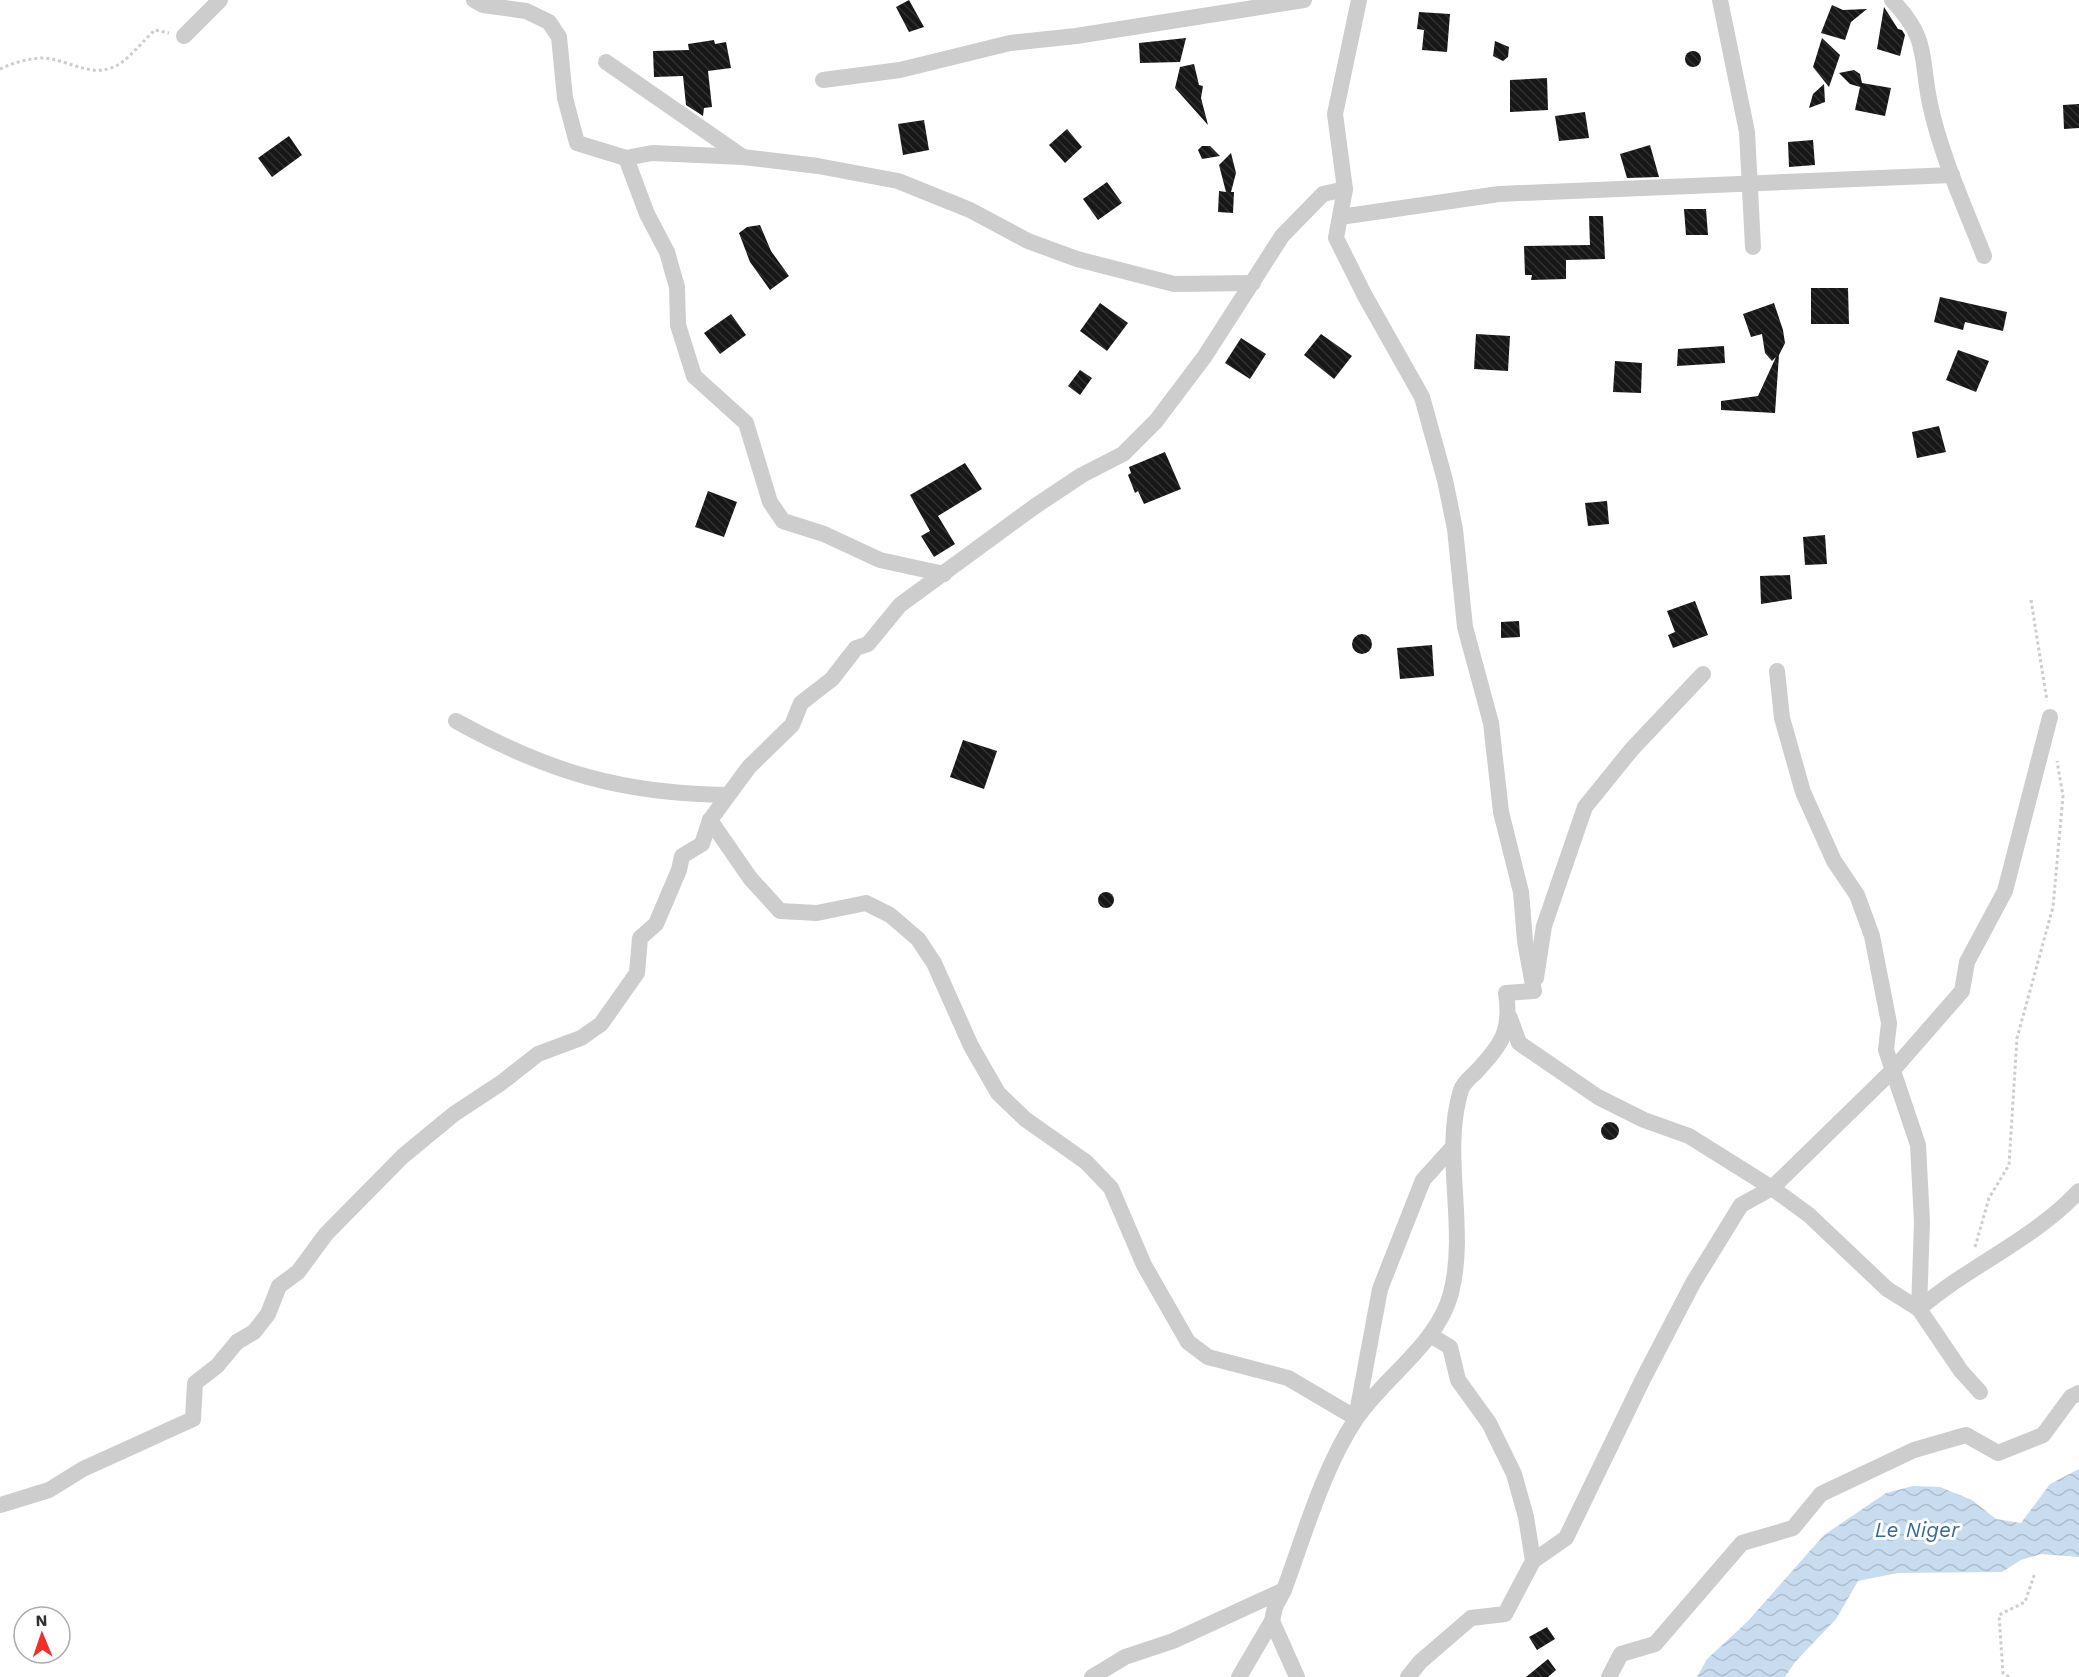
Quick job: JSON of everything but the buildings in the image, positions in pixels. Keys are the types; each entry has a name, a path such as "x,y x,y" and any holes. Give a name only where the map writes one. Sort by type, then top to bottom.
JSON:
{"street":[{"path":"184,36 220,0"},
{"path":"474,0 483,4 526,11 549,22 559,37 565,98 577,143 626,158 652,153 743,157 818,166 898,182 970,210 1028,241 1077,258 1174,284 1253,283"},
{"path":"823,80 900,70 1010,44 1076,36 1304,0"},
{"path":"1359,0 1335,114 1345,189 1336,238 1365,296 1422,396 1445,480 1455,528 1465,627 1491,723 1501,812 1521,892 1525,941 1534,991"},
{"path":"1720,0 1748,132 1753,247"},
{"path":"1892,0 1910,19 1924,54 1930,104 1952,175 1984,255"},
{"path":"606,62 743,157"},
{"path":"626,158 647,214 667,252 677,287 678,325 694,376 746,423 770,502 783,521 824,534 880,560 944,574"},
{"path":"1340,217 1498,194 1952,175"},
{"path":"0,1505 49,1490 83,1469 193,1419 195,1383 217,1366 237,1342 254,1332 268,1314 279,1286 298,1272 326,1234 403,1156 454,1114 501,1083 538,1054 580,1038 601,1024 637,973 640,938 656,924 679,870 682,856 702,844 710,820 749,767 792,725 801,703 832,679 856,648 868,644 900,605 1034,507 1083,475 1123,454 1156,421 1205,356 1290,228 1323,194 1345,189"},
{"path":"1777,671 1782,718 1803,792 1834,861 1857,896 1872,936 1889,1023 1886,1050 1918,1146 1922,1222 1919,1309"},
{"path":"1534,991 1544,926 1586,807 1632,749 1703,674"},
{"path":"1408,1677 1420,1662 1471,1618 1505,1614 1533,1561 1566,1538 1643,1378 1693,1283 1741,1204 1772,1188 1893,1070 1962,991 1967,962 2005,891 2050,717"},
{"path":"456,721 501,746 586,778 674,795 728,795"},
{"path":"710,820 750,878 780,911 817,913 866,903 890,915 918,939 934,963 971,1046 998,1093 1025,1119 1086,1162 1111,1188 1144,1265 1188,1342 1208,1357 1288,1378 1356,1418"},
{"path":"1534,991 1506,993 1510,1017 1519,1043 1598,1098 1644,1120 1689,1136 1772,1188 1809,1215 1887,1289 1919,1309 1961,1371 1980,1392"},
{"path":"1239,1677 1272,1621 1275,1607 1284,1590 1330,1466 1356,1418 1430,1335 1451,1294 1457,1204 1451,1149 1462,1088 1499,1045 1510,1017"},
{"path":"1356,1418 1380,1289 1423,1180 1451,1149"},
{"path":"1919,1309 1950,1283 2049,1220 2079,1191"},
{"path":"1430,1335 1450,1347 1458,1380 1489,1423 1514,1474 1526,1517 1533,1561"},
{"path":"1609,1677 1621,1654 1655,1644 1742,1543 1793,1528 1821,1494 1914,1450 1966,1435 1998,1453 2043,1435 2071,1397 2079,1393"},
{"path":"1092,1677 1125,1657 1173,1641 1284,1590"},
{"path":"1272,1621 1297,1677"}],"path":[{"path":"0,69 16,62 42,58 76,69 100,72 121,63 155,30 184,36"},
{"path":"2031,600 2050,717"},
{"path":"1967,1272 1989,1198 2009,1165 2017,1038 2054,907 2063,796 2056,750"},
{"path":"2009,1677 2003,1673 2000,1615 2025,1602 2035,1573"}],"water":[{"name":"Le Niger","path":"2079,1469 2079,1557 2041,1554 2021,1560 2002,1572 1898,1573 1858,1581 1836,1619 1795,1662 1785,1677 1697,1677 1707,1659 1747,1622 1824,1535 1886,1493 1913,1486 1940,1487 1972,1500 1996,1519 2021,1523 2050,1484"}]}
